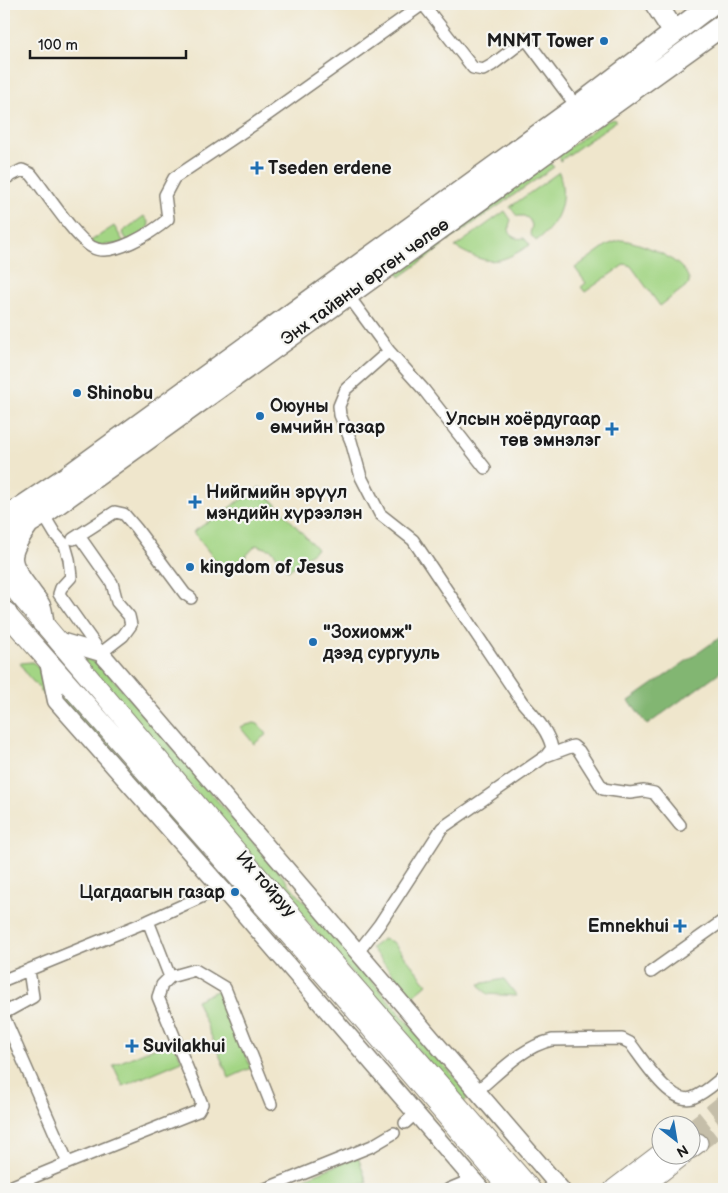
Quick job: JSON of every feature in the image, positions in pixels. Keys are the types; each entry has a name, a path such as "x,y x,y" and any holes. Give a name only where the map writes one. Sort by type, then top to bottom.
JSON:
{"highway":[{"path":"656,4 674,32"},
{"name":"Энх тайвны өргөн чөлөө","path":"4,519 67,477 577,107 674,32 711,8"},
{"name":"Энх тайвны өргөн чөлөө","path":"4,538 36,519 724,24"},
{"path":"4,506 67,477"},
{"path":"36,519 19,536 11,554 15,573 40,606 43,623"}],"main road":[{"name":"Их тойруу","path":"4,577 244,859 531,1189"},
{"name":"Их тойруу","path":"4,612 348,1002 509,1189"},
{"path":"614,1189 650,1162"},
{"path":"639,1189 669,1166"}],"street":[{"path":"4,179 22,170 31,174 75,231 92,248 116,250 147,234 168,219 165,195 174,178 253,125 423,4 473,68 482,70 492,66 526,39 577,107"},
{"path":"347,294 390,351 424,390 485,468"},
{"path":"390,351 346,389 339,406 340,416 351,441 361,476 380,514 413,540 522,702 541,725 550,739 552,748 546,756"},
{"path":"65,545 115,512 124,514 185,594 191,598"},
{"path":"36,519 55,534 65,545 71,577 61,588 59,594 101,653 561,1189"},
{"path":"79,536 112,583 118,602 129,616 131,625 122,636 101,653"},
{"path":"57,640 101,653"},
{"path":"48,662 56,701 221,888 410,1118 477,1184"},
{"path":"358,952 379,924 442,828 546,756 572,746 579,751 603,789 630,793 644,791 654,793 680,825"},
{"path":"4,980 148,921 221,888"},
{"path":"651,972 724,920"},
{"path":"148,921 170,977"},
{"path":"4,1013 34,997 29,970"},
{"path":"5,1189 198,1110 202,1104 158,996 162,985 170,977 196,970 225,988 271,1104"},
{"path":"4,1017 68,1163"},
{"path":"477,1091 527,1049 541,1042 552,1040 622,1039 630,1043 664,1087 681,1099 690,1098 702,1093 724,1076"},
{"path":"265,1189 372,1146 394,1133"},
{"path":"449,1189 477,1184"}],"green space":[{"path":"613,119 616,121 560,161 559,155 604,122"},
{"path":"549,162 554,167 448,241 447,234"},
{"path":"559,172 562,183 560,211 551,227 536,241 530,234 532,225 529,219 524,216 517,216 510,207"},
{"path":"505,211 511,220 509,231 513,237 524,238 530,245 510,256 493,261 477,258 455,247"},
{"path":"144,216 149,223 148,228 129,243 122,232"},
{"path":"114,226 125,244 83,246"},
{"path":"621,240 639,244 673,261 688,276 689,284 660,306 631,266 625,264 585,292 581,287 586,283 575,268 607,245"},
{"path":"438,242 443,246 400,277 396,270"},
{"path":"260,487 317,549 288,571 272,550 256,545 228,576 193,532"},
{"path":"722,636 724,640 724,669 647,725 629,701"},
{"path":"79,655 100,665 107,672 470,1095 463,1103"},
{"path":"32,662 39,669 49,696 47,697 27,675 20,663"},
{"path":"54,677 252,902 276,945 60,698"},
{"path":"254,723 258,724 267,734 254,744 240,727"},
{"path":"383,939 393,942 427,984 412,997 371,948"},
{"path":"504,979 517,996 487,994 479,984"},
{"path":"219,990 251,1068 229,1078 196,1000"},
{"path":"173,1040 182,1061 123,1086 113,1065"},
{"path":"358,1157 367,1182 349,1189 277,1189"}],"tunnel":[{"path":"700,1123 724,1104"},
{"path":"700,1141 724,1123"}],"place":[{"name":"MNMT Tower","path":"604,41"},
{"name":"Tseden erdene","path":"257,168"},
{"name":"Shinobu","path":"77,393"},
{"name":"Оюуны өмчийн газар","path":"260,416"},
{"name":"Улсын хоёрдугаар төв эмнэлэг","path":"612,429"},
{"name":"Нийгмийн эрүүл мэндийн хүрээлэн","path":"195,502"},
{"name":"kingdom of Jesus","path":"190,567"},
{"name":"\"Зохиомж\" дээд сургууль","path":"313,642"},
{"name":"Цагдаагын газар","path":"235,892"},
{"name":"Emnekhui","path":"680,926"},
{"name":"Suvilakhui","path":"132,1046"}]}
